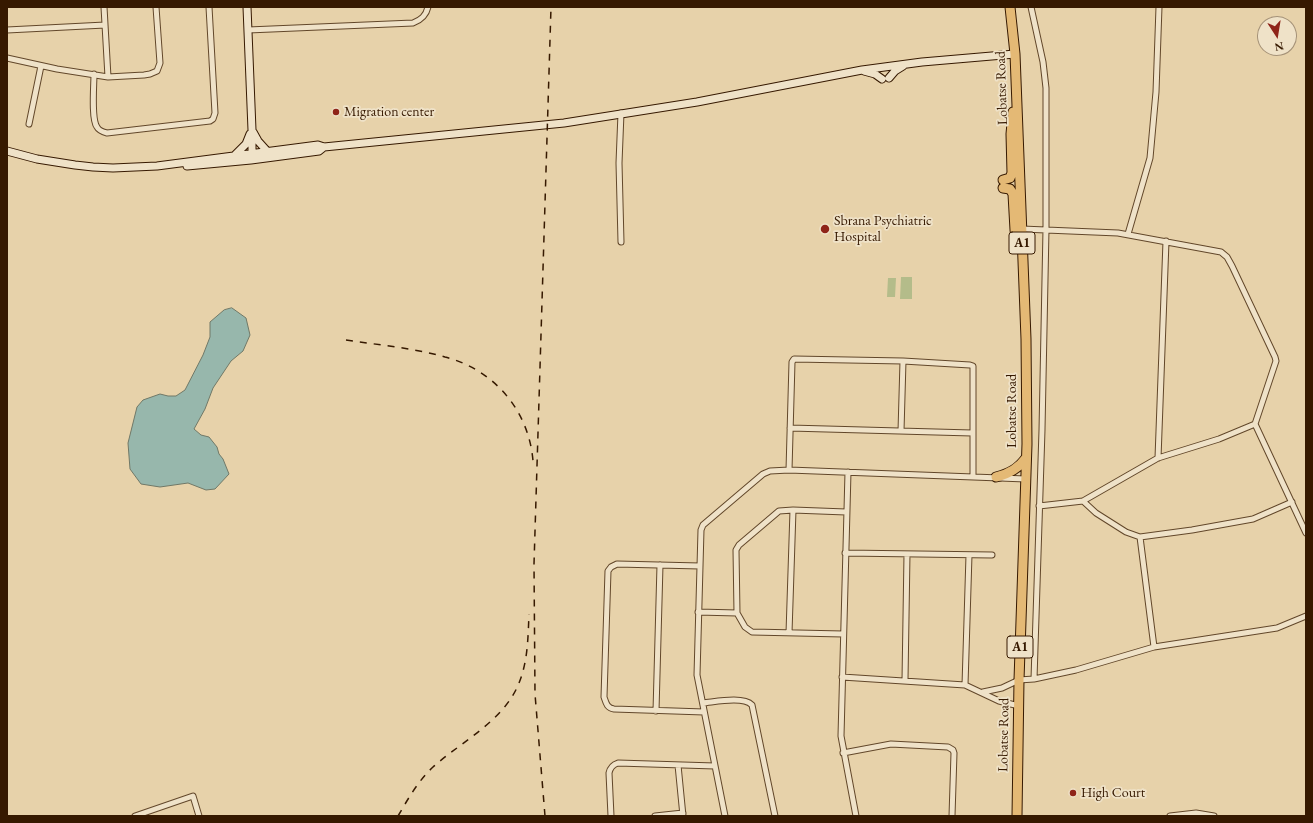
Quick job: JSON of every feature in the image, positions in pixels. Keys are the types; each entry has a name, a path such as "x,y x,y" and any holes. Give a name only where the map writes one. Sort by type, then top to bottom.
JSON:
{"highway":[{"name":"Lobatse Road","path":"1010,7 1015,54 1026,339 1026,479 1016,816"},
{"path":"1016,86 1011,127 1012,173 1010,178 1003,184 1013,194 1015,230 1023,281"},
{"path":"996,477 1017,469 1026,458"}],"street":[{"path":"104,7 108,77"},
{"path":"7,58 41,66 108,77 150,74 157,71 160,63 156,7"},
{"path":"94,74 94,119 97,128 101,131 108,133 210,121 215,116 215,113 209,7"},
{"path":"247,7 252,156"},
{"path":"248,30 413,24 424,18 428,7"},
{"path":"1031,7 1046,82 1046,229 1042,430 1034,678"},
{"path":"1128,234 1150,158 1156,92 1159,7"},
{"path":"7,30 105,25"},
{"path":"7,151 37,159 93,167 114,168 157,166 235,155 252,156 267,151 318,145 324,147 558,123 697,102 862,70 907,64 1015,54"},
{"path":"862,70 885,78 907,64"},
{"path":"29,124 41,66"},
{"path":"621,113 618,163 621,242"},
{"path":"252,130 258,141 267,151"},
{"path":"235,155 246,144 252,130"},
{"path":"157,166 167,168 252,156 319,151 324,147"},
{"path":"1022,228 1128,234 1221,252 1227,257 1275,357 1276,364 1255,424 1306,533"},
{"path":"1158,458 1166,242"},
{"path":"789,470 792,362 794,359 903,361 972,365 974,367 972,433 973,476"},
{"path":"900,431 903,361"},
{"path":"1039,506 1083,501 1158,458 1219,439 1255,424"},
{"path":"790,428 972,433"},
{"path":"725,816 697,675 701,530 703,524 763,474 772,471 789,470 1026,479"},
{"path":"848,472 840,736 856,816"},
{"path":"1083,501 1096,513 1126,532 1140,537 1253,520 1292,502"},
{"path":"843,634 751,632 745,627 737,614 736,550 776,512 793,510 846,512"},
{"path":"789,633 793,510"},
{"path":"1140,537 1154,647"},
{"path":"845,553 992,555"},
{"path":"905,680 906,554"},
{"path":"965,685 969,555"},
{"path":"700,566 617,564 611,567 608,571 604,689 605,702 611,709 704,712"},
{"path":"656,711 660,565"},
{"path":"698,612 737,614"},
{"path":"983,692 1002,688 1019,680 1076,670 1154,647 1277,628 1306,616"},
{"path":"842,677 965,685 983,692 999,701 1019,706"},
{"path":"702,703 738,700 747,701 752,705 775,816"},
{"path":"843,753 895,743 951,748 954,753 952,816"},
{"path":"611,816 609,773 614,764 716,766"},
{"path":"655,816 683,815 678,765"},
{"path":"135,816 193,796 199,816"},
{"path":"1170,816 1196,813 1213,816"}],"green space":[{"path":"901,277 912,277 912,299 900,299"},
{"path":"888,278 896,278 895,297 887,297"}],"water":[{"path":"232,308 246,318 250,335 243,351 231,361 213,388 205,409 194,429 201,435 209,437 217,447 229,474 215,489 206,490 188,483 160,487 141,484 130,469 128,443 137,407 143,400 160,394 176,396 185,390 203,355 210,337 210,322 224,310"}],"railway":[{"path":"545,816 535,694 534,564 551,7"},
{"path":"346,340 433,354 462,363 478,371 506,394 516,409 530,442 533,461"},
{"path":"398,816 414,790 428,772 444,757 481,730 493,719 512,696 519,683 524,666 527,649 529,614"}],"place":[{"name":"Migration center","path":"336,112"},
{"name":"Sbrana Psychiatric Hospital","path":"825,229"},
{"name":"High Court","path":"1073,793"}]}
